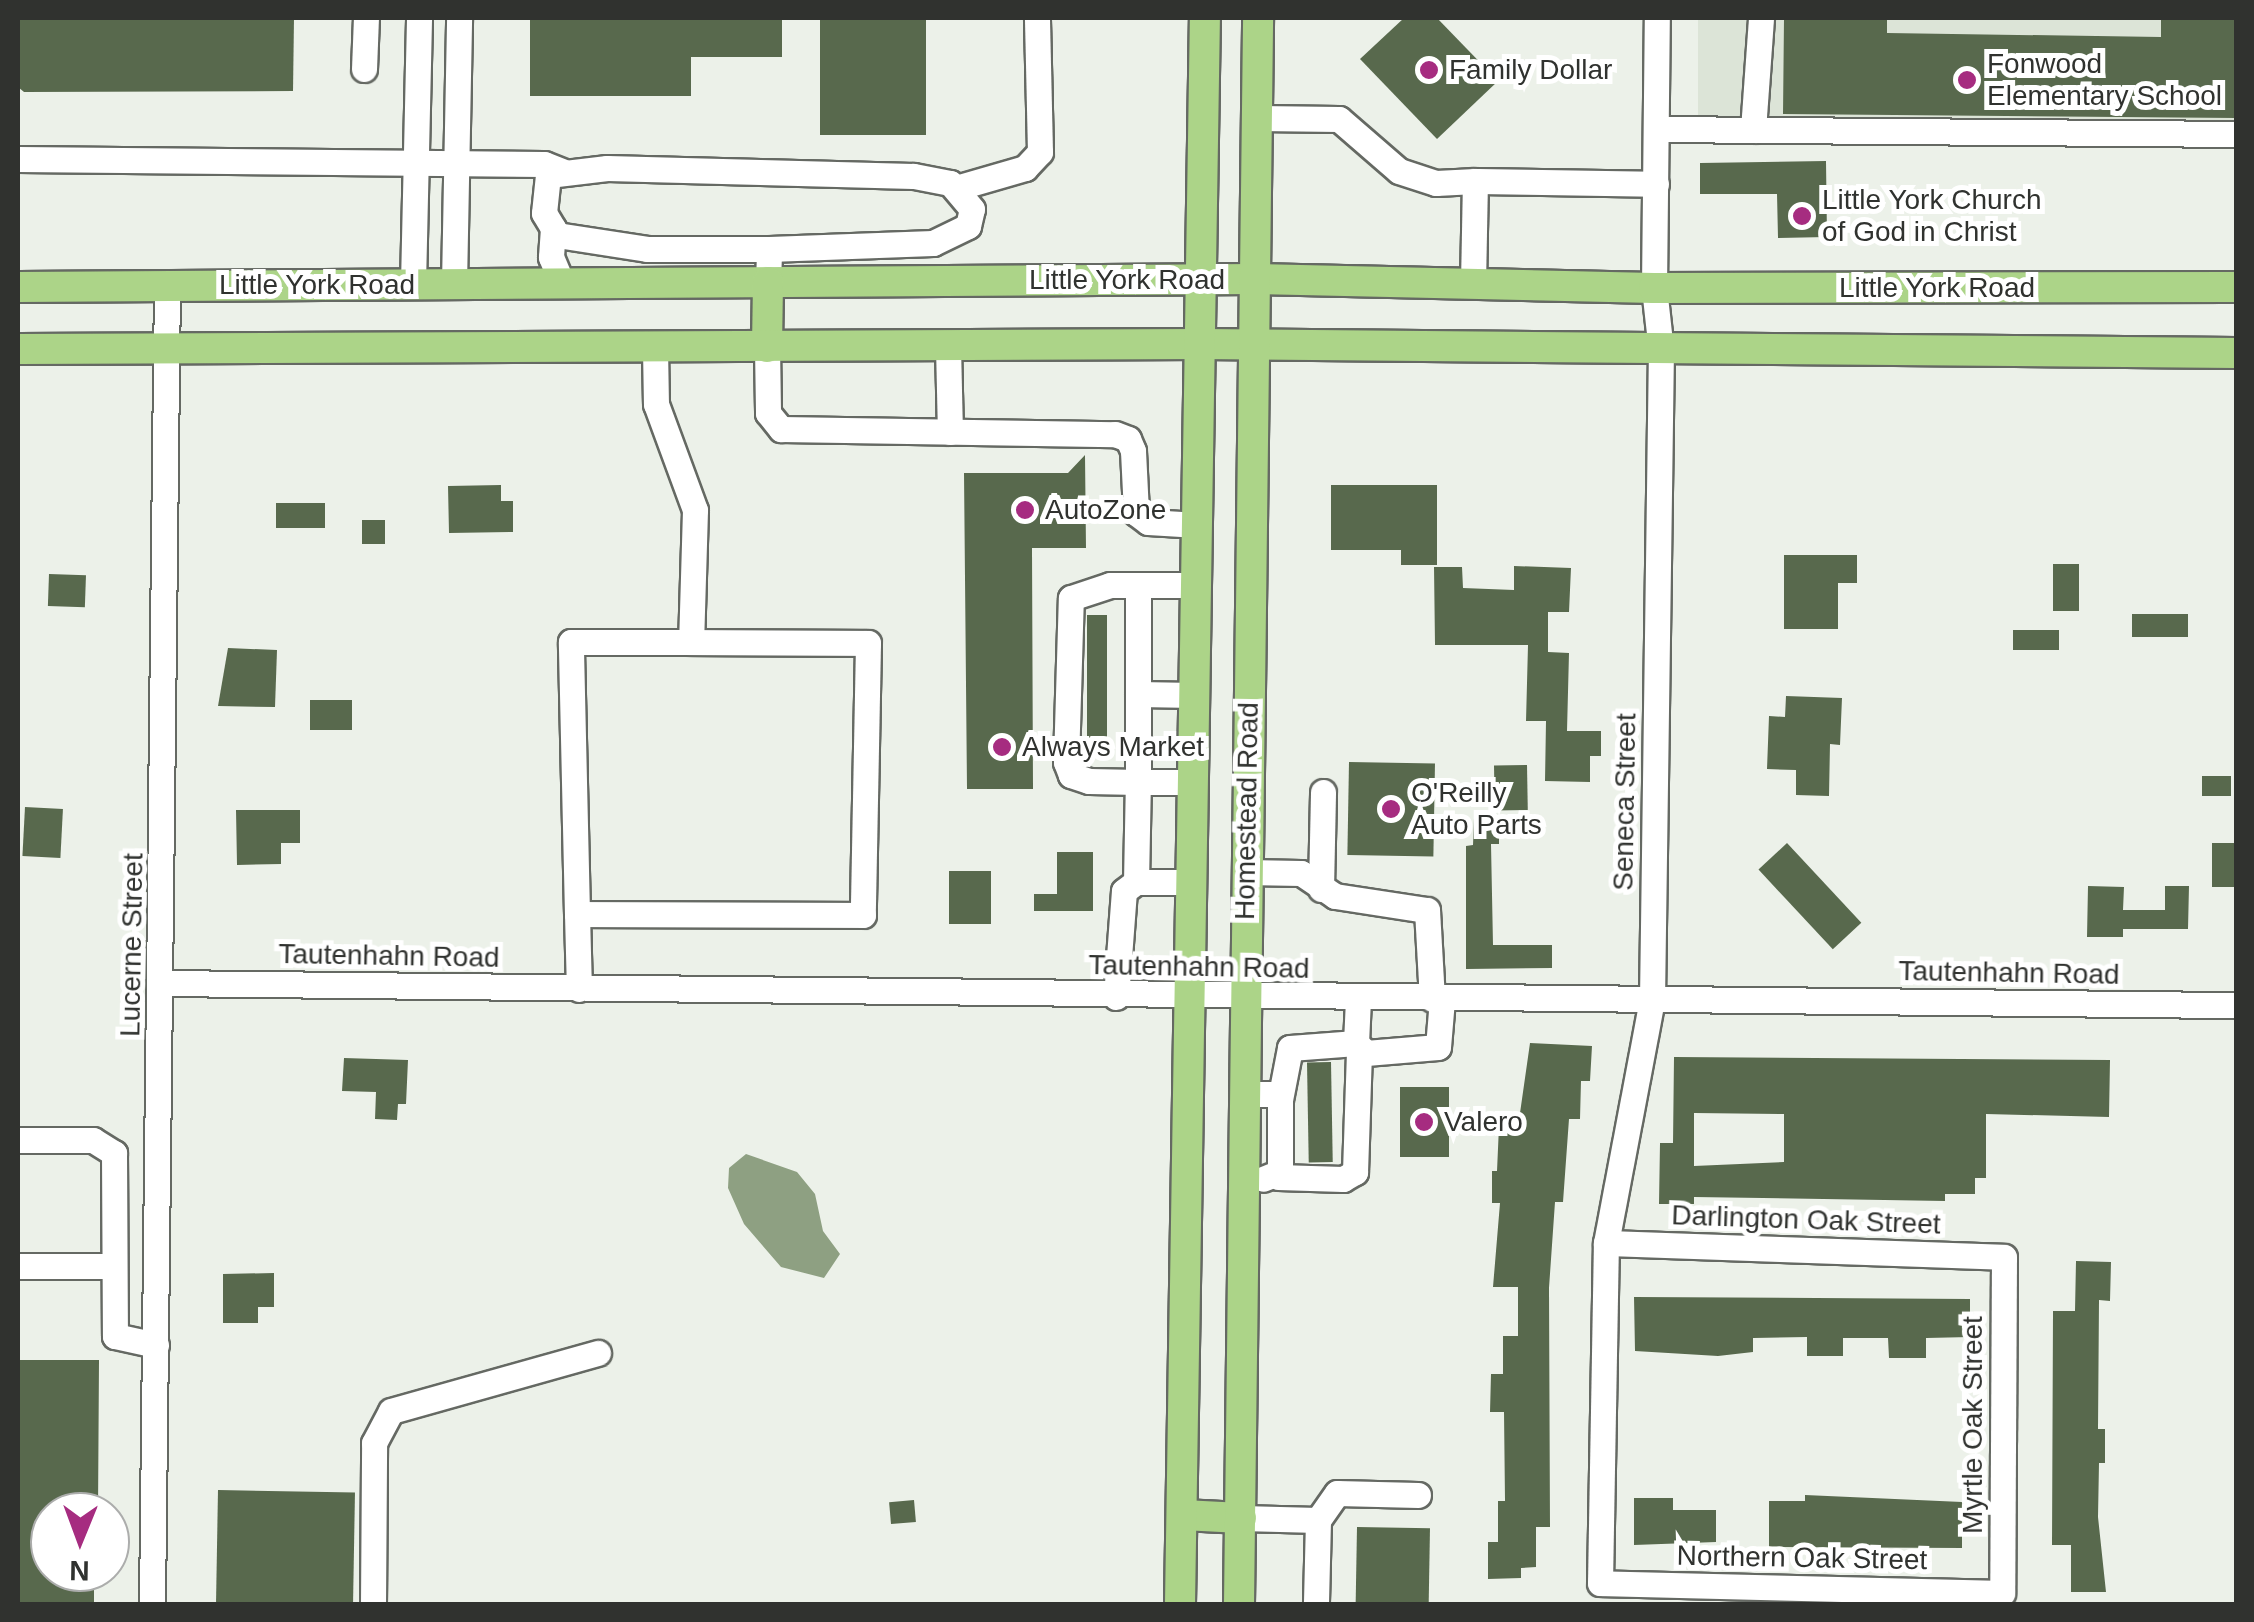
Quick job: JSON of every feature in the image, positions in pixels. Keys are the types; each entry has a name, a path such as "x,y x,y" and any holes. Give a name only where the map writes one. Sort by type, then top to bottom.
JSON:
{"main road":[{"name":"Homestead Road","path":"1180,1604 1205,18"},
{"name":"Homestead Road","path":"1240,1604 1250,346 1256,279 1258,18"},
{"name":"Little York Road","path":"18,287 1256,279 1654,288 2236,287"},
{"path":"767,347 768,282"},
{"path":"18,349 1201,344 2236,353"},
{"path":"1183,1515 1241,1518"}],"street":[{"path":"364,68 366,18"},
{"path":"413,284 419,18"},
{"path":"454,284 458,18"},
{"path":"956,188 972,208 968,226 951,238 769,248 647,249 558,236 542,194 548,175 562,171 879,175 956,188 1026,168 1040,152 1038,18"},
{"name":"Seneca Street","path":"1600,1582 1606,1243 1652,1000 1661,351 1654,288 1657,18"},
{"path":"1754,130 1760,18"},
{"path":"1258,118 1339,118 1400,172 1436,183 1656,184"},
{"path":"1656,129 2236,134"},
{"path":"18,159 544,164 562,171"},
{"path":"1473,284 1476,181"},
{"path":"553,228 550,256 562,283"},
{"path":"768,282 769,248"},
{"name":"Lucerne Street","path":"152,1604 167,286"},
{"path":"948,346 950,432"},
{"path":"767,347 768,413 782,428 1123,436 1133,451 1136,513 1148,522 1198,525"},
{"path":"656,348 656,404 695,510 691,642"},
{"path":"1194,782 1088,782 1071,776 1066,762 1071,598 1081,590 1197,585"},
{"path":"1116,996 1121,901 1136,882 1138,586"},
{"path":"577,914 862,915 868,643 571,642 577,914 579,989"},
{"path":"1138,694 1195,695"},
{"path":"1321,889 1322,792"},
{"path":"1246,872 1301,873 1321,889 1427,910 1437,999 1440,1041 1430,1053 1357,1046 1290,1048 1280,1100 1278,1177"},
{"path":"1136,882 1193,882"},
{"name":"Tautenhahn Road","path":"162,983 1244,998 2236,1005"},
{"path":"1243,1179 1342,1179 1355,1172 1358,999"},
{"path":"1244,1094 1274,1094 1280,1100"},
{"path":"18,1140 93,1140 114,1153 115,1336 156,1345"},
{"name":"Darlington Oak Street","path":"1606,1243 2004,1257"},
{"name":"Myrtle Oak Street","path":"2002,1593 2004,1257"},
{"path":"18,1266 114,1266"},
{"path":"373,1604 374,1444 392,1411 598,1353"},
{"path":"1316,1604 1318,1520 1338,1493 1418,1495"},
{"path":"1241,1518 1318,1520"},
{"name":"Northern Oak Street","path":"1600,1582 2002,1593"}],"shaded area":[{"name":"Fonwood Elementary School","path":"1698,18 2236,18 2236,142 1698,142"},
{"path":"746,1154 797,1172 815,1194 823,1231 840,1254 824,1278 781,1267 744,1224 728,1188 729,1168"}],"building":[{"path":"18,18 294,18 293,91 24,92 18,87"},
{"path":"530,18 782,18 782,57 691,57 691,96 530,96"},
{"path":"820,18 926,18 926,135 820,135"},
{"name":"Family Dollar","path":"1404,18 1437,18 1498,81 1437,139 1360,59"},
{"path":"1784,18 1887,18 1887,33 2161,37 2161,18 2236,18 2236,118 1783,114"},
{"name":"Little York Church of God in Christ","path":"1826,161 1827,237 1778,238 1777,194 1700,194 1700,163"},
{"path":"1085,455 1086,548 1032,548 1033,789 967,789 964,473 1068,473"},
{"path":"501,485 501,501 513,501 513,532 449,533 448,486"},
{"path":"1331,485 1437,485 1437,565 1401,565 1401,550 1331,550"},
{"path":"276,503 325,503 325,528 276,528"},
{"path":"362,520 385,520 385,544 362,544"},
{"path":"1784,555 1857,555 1857,583 1838,583 1838,629 1784,629"},
{"path":"2053,564 2079,564 2079,611 2053,611"},
{"path":"1514,566 1571,568 1569,612 1548,612 1548,652 1569,653 1567,731 1601,731 1601,756 1590,756 1590,782 1545,781 1546,721 1526,721 1528,645 1435,645 1434,567 1462,567 1463,588 1514,590"},
{"path":"49,574 86,575 85,607 48,606"},
{"path":"2132,614 2188,614 2188,637 2132,637"},
{"path":"1087,615 1107,615 1107,751 1087,751"},
{"path":"2013,630 2059,630 2059,650 2013,650"},
{"path":"228,648 277,650 275,707 218,706"},
{"path":"1786,696 1842,698 1840,745 1830,744 1829,796 1796,795 1796,770 1767,769 1769,716 1785,717"},
{"path":"310,700 352,700 352,730 310,730"},
{"name":"O'Reilly Auto Parts","path":"1349,762 1435,764 1433,856 1347,855"},
{"path":"1527,765 1528,810 1495,811 1494,766"},
{"path":"2202,776 2231,776 2231,796 2202,796"},
{"path":"25,807 63,809 60,858 22,856"},
{"path":"236,810 300,810 300,843 281,843 281,864 237,865"},
{"path":"1474,818 1499,819 1499,844 1491,844 1493,945 1552,945 1552,968 1466,969 1466,846 1473,845"},
{"path":"1787,843 1861,923 1833,949 1758,870"},
{"path":"2212,843 2236,843 2236,887 2212,887"},
{"path":"1057,852 1093,852 1093,911 1034,911 1034,894 1057,894"},
{"path":"949,871 991,871 991,924 949,924"},
{"path":"2088,886 2124,887 2123,910 2165,910 2165,886 2189,886 2188,929 2123,929 2123,937 2087,937"},
{"path":"1530,1043 1592,1046 1590,1081 1581,1081 1580,1119 1569,1119 1563,1202 1555,1202 1549,1288 1550,1527 1536,1527 1536,1567 1521,1568 1521,1578 1488,1579 1488,1542 1498,1542 1498,1501 1505,1501 1504,1412 1490,1412 1491,1374 1503,1374 1503,1336 1518,1336 1518,1287 1493,1287 1500,1203 1492,1203 1492,1171 1497,1171 1499,1126 1518,1127"},
{"path":"1674,1057 2110,1060 2109,1117 1986,1114 1986,1178 1975,1178 1975,1194 1945,1194 1945,1201 1694,1197 1694,1204 1659,1204 1660,1143 1673,1143","holes":["1694,1113 1784,1114 1784,1162 1694,1166"]},
{"path":"344,1058 408,1060 406,1104 398,1104 397,1120 375,1119 376,1092 342,1091"},
{"path":"1307,1062 1331,1062 1333,1162 1309,1162"},
{"name":"Valero","path":"1400,1087 1449,1087 1449,1157 1400,1157"},
{"path":"2076,1261 2111,1262 2110,1301 2099,1300 2098,1429 2105,1429 2105,1463 2099,1463 2098,1517 2106,1592 2071,1592 2071,1545 2052,1545 2053,1311 2075,1311"},
{"path":"274,1273 274,1307 258,1307 258,1323 223,1323 223,1274"},
{"path":"1634,1297 1970,1299 1970,1337 1926,1338 1926,1358 1889,1358 1888,1338 1843,1338 1843,1356 1807,1356 1807,1337 1753,1338 1753,1352 1718,1356 1635,1351"},
{"path":"18,1360 99,1360 98,1492 30,1492 30,1592 94,1592 94,1604 18,1604"},
{"path":"218,1490 355,1492 353,1604 216,1604"},
{"path":"1805,1495 1962,1502 1962,1548 1769,1547 1769,1501 1805,1501"},
{"path":"1634,1498 1673,1498 1673,1510 1716,1510 1716,1542 1634,1545"},
{"path":"914,1500 916,1522 891,1524 889,1502"},
{"path":"1357,1527 1430,1528 1429,1604 1356,1604"}],"place":[{"name":"Family Dollar","path":"1429,70"},
{"name":"Fonwood Elementary School","path":"1967,80"},
{"name":"Little York Church of God in Christ","path":"1802,216"},
{"name":"AutoZone","path":"1025,510"},
{"name":"Always Market","path":"1002,747"},
{"name":"O'Reilly Auto Parts","path":"1391,809"},
{"name":"Valero","path":"1424,1122"}]}
